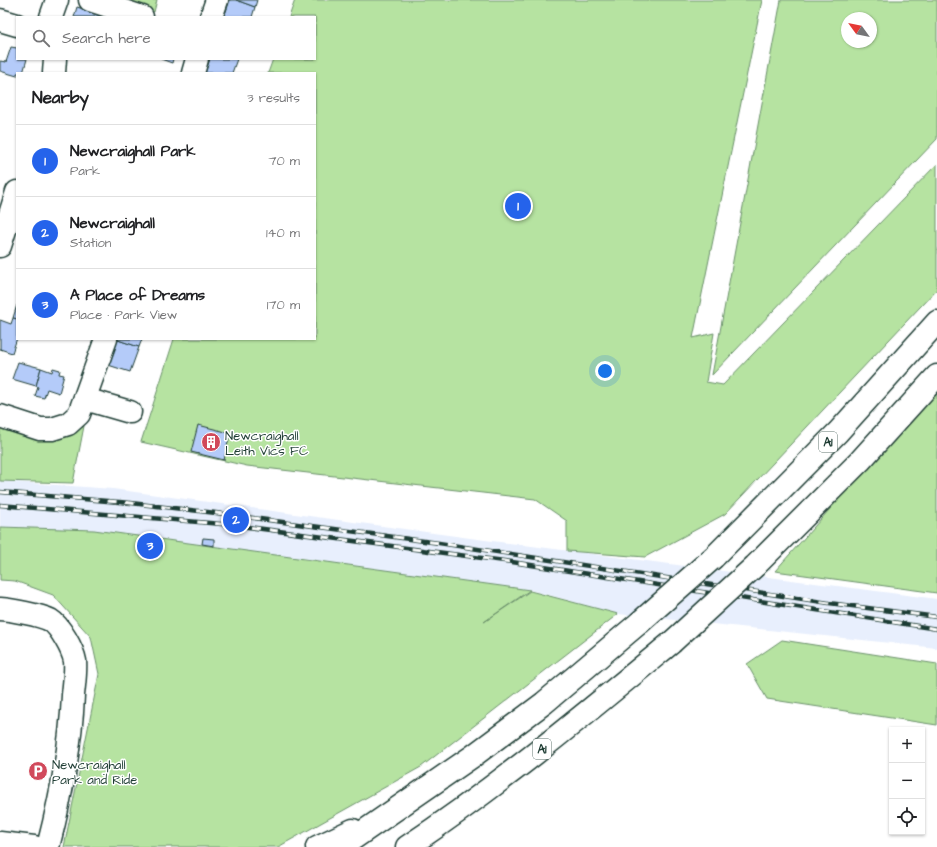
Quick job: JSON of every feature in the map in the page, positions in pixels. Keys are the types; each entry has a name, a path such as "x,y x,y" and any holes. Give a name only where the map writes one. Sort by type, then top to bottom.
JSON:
{"main road":[{"path":"51,16 57,0"},
{"path":"90,0 139,16"},
{"path":"211,16 217,0"},
{"path":"0,20 16,25"},
{"path":"54,72 55,60"},
{"path":"193,72 197,60"},
{"path":"1,236 16,195"},
{"name":"A1","path":"341,847 473,756 544,703 639,623 714,557 838,432 937,322"},
{"path":"0,416 40,429 52,429 68,424 78,414 85,400 106,340"},
{"name":"A1","path":"407,847 496,784 562,734 671,643 755,566 860,460 937,376"},
{"path":"85,400 130,412"},
{"path":"0,609 12,610 51,620 67,640 75,661 73,709 66,763 60,801 48,847"},
{"path":"317,847 389,815"},
{"path":"0,843 34,847"}],"shaded area":[{"path":"0,481 113,489 470,538 937,599 937,648 618,614 530,590 94,530 0,527"}],"green space":[{"path":"113,0 157,0 154,12"},
{"path":"295,0 762,0 693,338 714,333 706,382 723,385 937,164 937,289 725,514 645,557 567,551 567,521 535,499 247,466 141,442 174,340 316,340 316,72 268,72 273,60 316,60 316,16 289,16"},
{"path":"781,0 937,0 937,139 712,375"},
{"path":"937,388 937,593 775,571"},
{"path":"0,426 17,432 84,426 73,483 0,481"},
{"path":"0,527 94,530 530,590 484,622 530,591 618,614 421,767 278,847 64,847 99,674 91,637 53,595 15,581 0,580"},
{"path":"782,640 937,664 937,725 767,699 747,664"}],"building":[{"path":"230,0 236,0 255,7 252,16 224,16"},
{"path":"236,0 257,0 255,7"},
{"path":"77,7 103,15 102,16 74,16"},
{"path":"11,47 16,48 16,60 27,60 23,72 16,72 16,76 0,71 0,61 6,62"},
{"path":"164,60 173,60 172,63"},
{"path":"210,60 237,60 232,72 205,72"},
{"path":"16,308 16,319 13,318"},
{"path":"13,318 16,319 16,340 12,353 0,349 0,320 11,324"},
{"path":"115,340 139,347 130,372 105,364"},
{"path":"118,340 142,340 139,347"},
{"path":"18,362 41,368 36,386 12,379"},
{"path":"41,368 52,372 53,368 60,370 59,374 64,375 59,393 47,389 44,398 35,396"},
{"name":"Newcraighall Leith Vics FC","path":"198,425 230,433 224,460 191,452"},
{"path":"203,538 214,539 214,546 202,544"}],"railway":[{"path":"0,492 131,503 216,513 439,543 829,603 937,617"},
{"path":"0,505 233,525 512,562 937,629"}],"place":[{"name":"Newcraighall Park","path":"518,206"},
{"name":"Newcraighall Leith Vics FC","path":"211,442"},
{"name":"Newcraighall","path":"236,520"},
{"name":"A Place of Dreams","path":"150,546"},
{"name":"Newcraighall Park and Ride","path":"38,771"}]}
